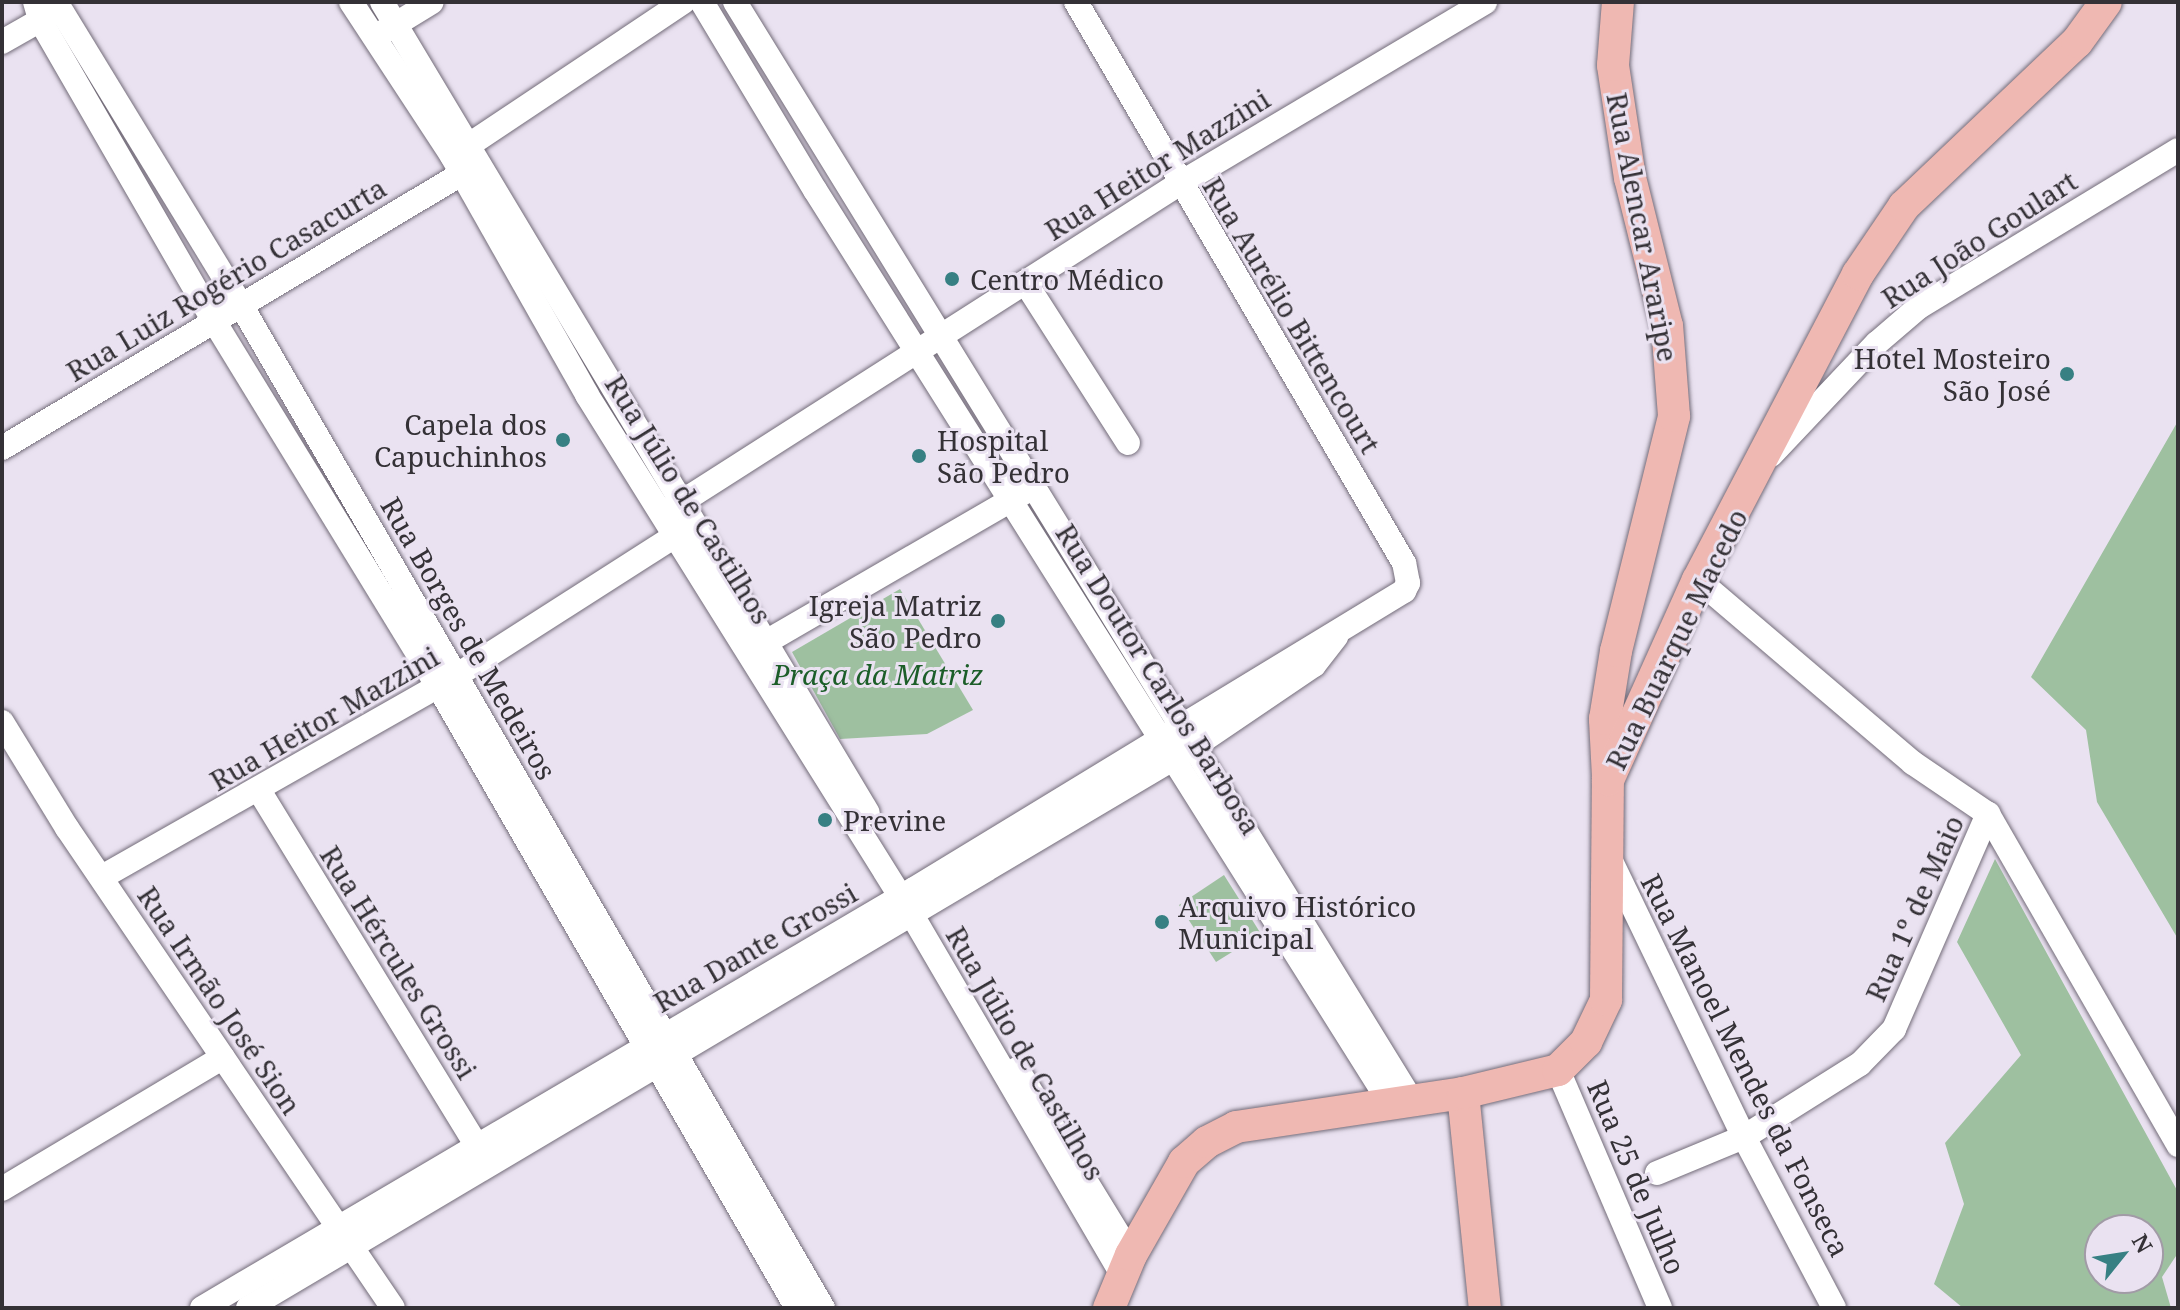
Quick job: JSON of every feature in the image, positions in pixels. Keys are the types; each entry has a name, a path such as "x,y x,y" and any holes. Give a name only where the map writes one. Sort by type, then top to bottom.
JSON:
{"main road":[{"name":"Rua Alencar Araripe","path":"1608,780 1605,719 1616,651 1674,416 1667,326 1630,178 1613,65 1618,2"},
{"name":"Rua Buarque Macedo","path":"1558,1070 1586,1042 1606,1000 1608,780 1698,580 1761,465 1858,274 1904,206 2077,42 2106,2"},
{"path":"1109,1308 1127,1265 1184,1162 1207,1142 1236,1127 1400,1099 1463,1093 1558,1070"},
{"path":"1463,1093 1485,1308"}],"street":[{"name":"Rua Júlio de Castilhos","path":"351,2 374,38 466,159"},
{"name":"Rua Júlio de Castilhos","path":"382,2 397,24 587,395 672,509 758,647 1127,1265"},
{"path":"374,38 432,2"},
{"name":"Rua Luiz Rogério Casacurta","path":"2,448 241,305 466,159 683,2"},
{"name":"Rua Doutor Carlos Barbosa","path":"702,2 808,178 928,341"},
{"name":"Rua Doutor Carlos Barbosa","path":"735,2 831,162 928,341 1400,1099"},
{"name":"Rua Aurélio Bittencourt","path":"1076,2 1408,574"},
{"name":"Rua Heitor Mazzini","path":"672,509 928,341 1179,184 1485,2"},
{"path":"2,42 53,7"},
{"name":"Rua Borges de Medeiros","path":"53,7 241,305 447,681 535,860 662,1049"},
{"name":"Rua Borges de Medeiros","path":"53,7 154,216 214,321 557,848 662,1049 811,1306"},
{"name":"Rua João Goulart","path":"1761,465 1877,343 1919,307 2178,150"},
{"path":"808,178 831,162"},
{"path":"154,216 177,200"},
{"path":"1025,282 1128,443"},
{"path":"758,647 1022,493"},
{"name":"Rua Heitor Mazzini","path":"102,877 260,792 447,681 685,530"},
{"name":"Rua Dante Grossi","path":"202,1308 343,1237 913,902 1176,743 1314,665 1336,637 1404,591 1408,574"},
{"path":"1698,580 1913,763 1988,814"},
{"name":"Rua Irmão José Sion","path":"2,722 102,877 393,1308"},
{"name":"Rua Hércules Grossi","path":"260,792 482,1154"},
{"name":"Rua 1º de Maio","path":"1657,1173 1744,1137 1860,1064 1894,1029 1988,814"},
{"name":"Rua 1º de Maio","path":"1988,814 2178,1145"},
{"path":"535,860 557,848"},
{"name":"Rua Manoel Mendes da Fonseca","path":"1605,849 1744,1137 1834,1308"},
{"path":"2,1189 223,1057"},
{"name":"Rua 25 de Julho","path":"1558,1070 1660,1308"},
{"name":"Rua Dante Grossi","path":"248,1308 343,1237"}],"green space":[{"path":"2178,421 2178,939 2097,802 2086,730 2031,677"},
{"name":"Praça da Matriz","path":"900,589 973,710 927,734 840,739 792,652"},
{"path":"1995,859 2178,1192 2178,1253 2164,1274 2164,1214 2084,1214 2084,1294 2164,1294 2164,1284 2171,1308 1963,1308 1934,1284 1964,1204 1945,1143 2021,1055 1957,942"},
{"path":"1224,875 1261,934 1216,962 1179,905"}],"place":[{"name":"Centro Médico","path":"952,279"},
{"name":"Hotel Mosteiro São José","path":"2067,374"},
{"name":"Capela dos Capuchinhos","path":"563,440"},
{"name":"Hospital São Pedro","path":"919,456"},
{"name":"Igreja Matriz São Pedro","path":"998,621"},
{"name":"Previne","path":"825,820"},
{"name":"Arquivo Histórico Municipal","path":"1162,922"}]}
